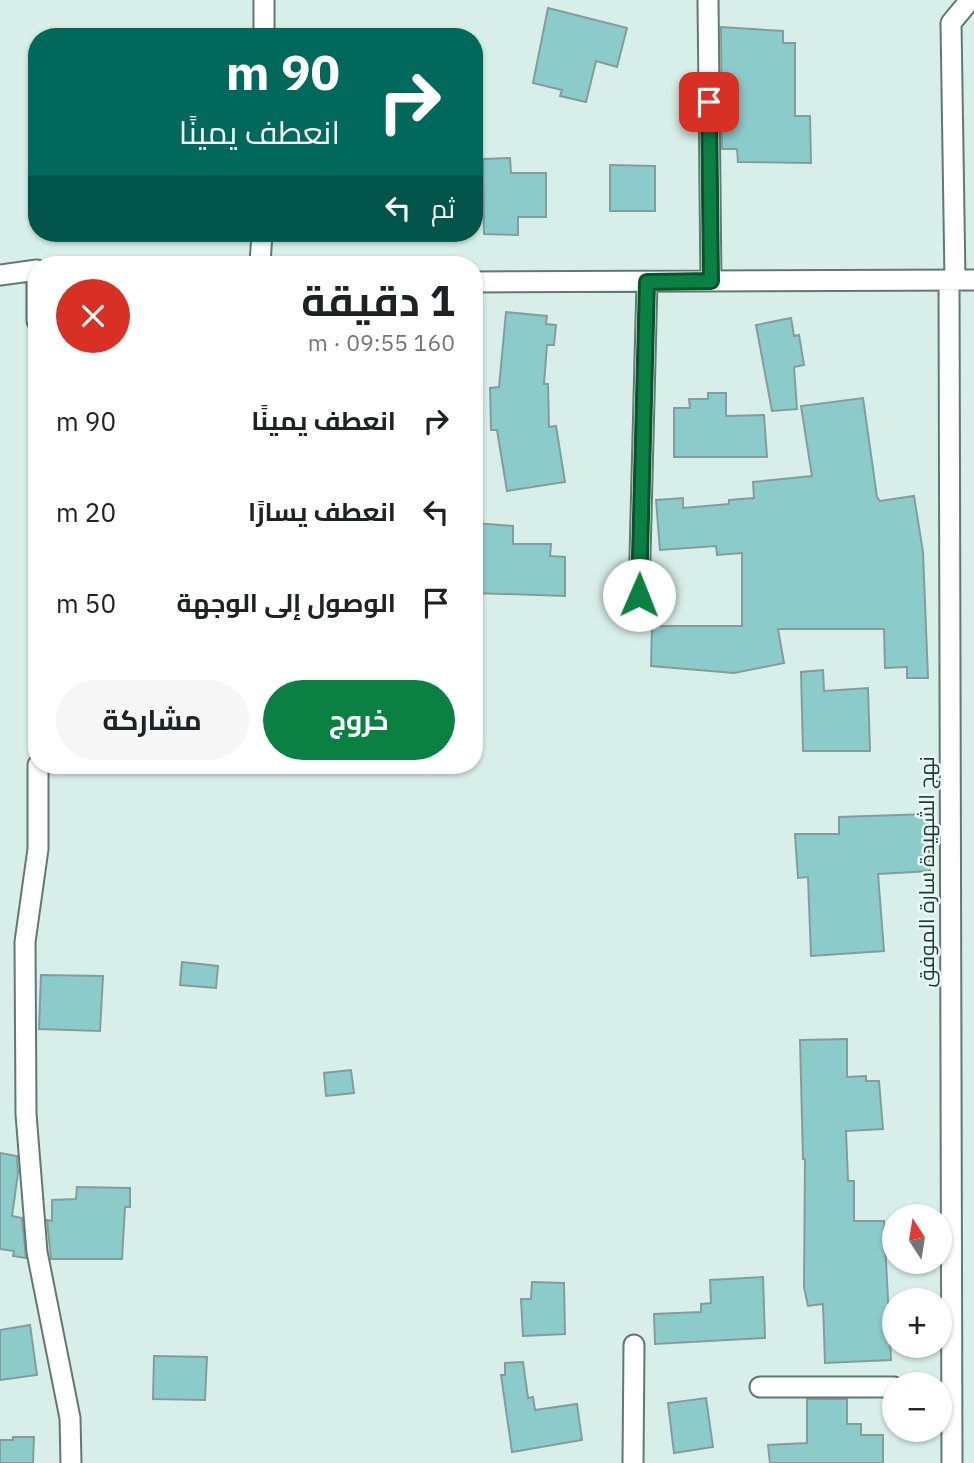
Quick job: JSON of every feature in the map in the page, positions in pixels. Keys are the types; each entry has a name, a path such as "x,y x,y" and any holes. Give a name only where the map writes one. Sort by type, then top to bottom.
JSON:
{"street":[{"path":"264,0 264,28"},
{"path":"708,0 711,281"},
{"name":"نهج الشهيدة سارة الموفق","path":"945,1372 959,280 951,23 970,0"},
{"path":"0,275 28,271"},
{"path":"483,282 959,280"},
{"path":"639,595 647,282"},
{"path":"38,774 38,849 25,942 26,1114 37,1252 70,1418 71,1463"},
{"path":"634,1345 634,1463"},
{"path":"760,1387 882,1387"},
{"name":"نهج الشهيدة سارة الموفق","path":"950,1442 952,1463"}],"building":[{"path":"548,8 627,28 617,67 596,61 586,102 560,96 562,90 533,83"},
{"path":"721,27 783,31 783,43 795,43 795,116 810,116 811,163 738,162 737,149 722,149"},
{"path":"510,158 511,173 546,173 546,217 518,217 518,235 484,234 483,159"},
{"path":"610,165 655,166 655,211 610,211"},
{"path":"506,312 547,316 546,324 556,325 554,345 547,345 544,384 548,384 549,427 556,426 565,482 507,491 497,430 491,430 490,388 499,387"},
{"path":"791,318 794,336 799,335 804,365 794,367 797,409 772,411 756,325"},
{"path":"708,393 726,393 726,416 764,415 767,457 674,457 674,408 690,408 689,399 708,399"},
{"path":"863,398 877,497 880,501 914,496 923,552 928,678 907,678 907,667 885,668 884,629 778,629 784,663 734,673 651,666 652,626 742,626 742,553 717,555 716,546 660,550 656,500 683,498 683,508 729,504 729,500 754,498 753,482 812,476 801,406"},
{"path":"483,524 513,526 513,544 551,544 550,556 565,557 565,596 483,593"},
{"path":"823,670 824,691 868,688 870,751 803,751 801,672"},
{"path":"927,814 930,871 878,874 884,951 811,956 808,877 798,878 795,834 839,834 839,817"},
{"path":"182,962 218,966 216,988 180,985"},
{"path":"41,975 103,976 100,1031 39,1029"},
{"path":"847,1039 847,1077 866,1076 866,1081 879,1081 883,1129 846,1131 848,1181 854,1181 854,1221 882,1221 882,1274 887,1274 887,1288 882,1288 882,1358 891,1360 825,1363 823,1304 808,1306 804,1287 805,1159 800,1040"},
{"path":"351,1070 354,1093 326,1096 324,1073"},
{"path":"0,1153 17,1156 18,1173 12,1216 22,1218 26,1258 13,1256 14,1251 0,1249"},
{"path":"77,1187 130,1188 130,1207 125,1207 122,1259 51,1259 47,1220 52,1221 52,1200 76,1199"},
{"path":"763,1277 765,1338 655,1344 654,1314 701,1312 701,1304 711,1303 710,1280"},
{"path":"532,1282 564,1283 565,1334 523,1336 521,1299 531,1299"},
{"path":"30,1325 37,1375 0,1380 0,1330"},
{"path":"154,1356 207,1357 205,1400 153,1399"},
{"path":"523,1362 528,1398 533,1397 535,1410 577,1404 582,1440 512,1452 501,1375 505,1375 505,1363"},
{"path":"706,1398 713,1447 674,1453 668,1403"},
{"path":"807,1399 847,1399 847,1424 861,1424 861,1435 882,1435 883,1463 770,1463 768,1445 807,1443"},
{"path":"13,1437 34,1437 33,1463 0,1463 0,1440 13,1440"}],"route":[{"path":"639,595 647,282 711,281 709,102"}]}
